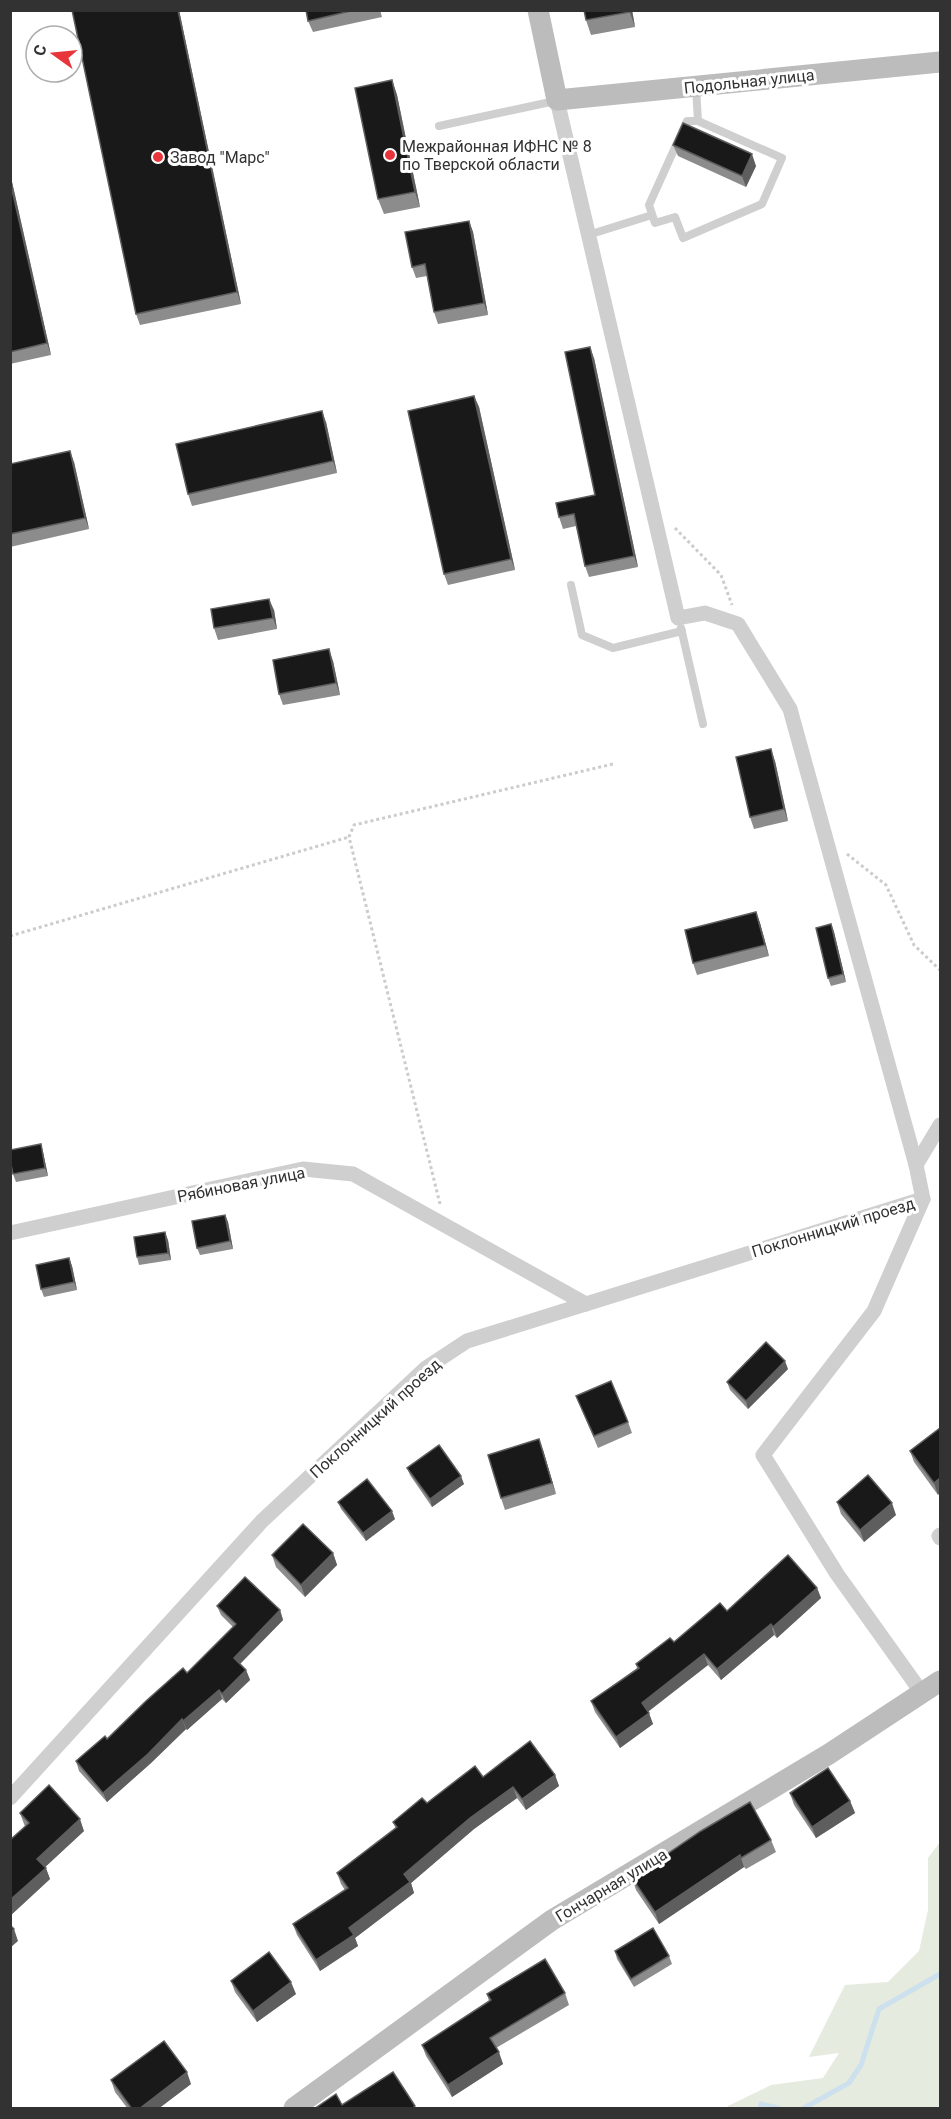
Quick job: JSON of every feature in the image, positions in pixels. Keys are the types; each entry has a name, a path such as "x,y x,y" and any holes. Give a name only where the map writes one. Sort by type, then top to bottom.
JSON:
{"street":[{"path":"538,10 588,235 680,624 705,613 738,624 790,709 916,1165 923,1199 874,1311 763,1455 837,1574 922,1693"},
{"name":"Подольная улица","path":"557,100 940,62"},
{"path":"916,1165 940,1125"},
{"name":"Рябиновая улица","path":"10,1233 303,1169 352,1174 586,1304"},
{"name":"Поклонницкий проезд","path":"10,1798 262,1521 426,1368 467,1341 923,1199"},
{"name":"Гончарная улица","path":"294,2109 552,1920 829,1754 940,1681"}],"lane":[{"path":"696,87 698,121"},
{"path":"439,126 557,100"},
{"path":"687,121 698,121 782,158 762,204 683,238 675,217 656,223 649,205 687,121"},
{"path":"588,235 652,215"},
{"path":"571,585 582,635 613,648 680,624 704,724"}],"path":[{"path":"651,504 721,575 738,624"},
{"path":"445,1226 349,837 354,825 613,764"},
{"path":"10,936 349,837"},
{"path":"827,837 886,885 914,945 940,970"}],"shaded area":[{"path":"940,1842 940,2108 727,2108 771,2085 823,2078 839,2053 809,2057 845,1985 888,1982 919,1951 928,1910 928,1858"}],"building":[{"name":"Завод \"Марс\"","path":"72,10 178,10 237,292 136,314 84,67 84,24 75,24"},
{"path":"306,10 355,10 308,21"},
{"path":"584,10 629,10 630,12 586,20"},
{"name":"Межрайонная ИФНС № 8 по Тверской области","path":"392,80 415,192 378,199 355,88"},
{"path":"683,123 752,154 742,176 673,145"},
{"path":"10,181 47,343 10,352"},
{"path":"469,221 484,303 434,312 425,264 412,267 405,232"},
{"path":"590,347 634,556 585,566 574,514 559,517 556,503 595,495 565,352"},
{"path":"474,396 511,559 444,574 408,411"},
{"path":"322,411 333,461 188,494 176,444"},
{"path":"70,451 85,518 10,534 10,464"},
{"path":"269,599 273,618 214,628 211,609"},
{"path":"329,649 336,683 279,694 273,660"},
{"path":"771,749 784,809 750,817 736,757"},
{"path":"756,912 765,945 693,963 685,930"},
{"path":"831,924 843,974 828,978 816,928"},
{"path":"41,1144 45,1168 13,1174 10,1150"},
{"path":"225,1215 230,1241 197,1248 192,1221"},
{"path":"165,1232 168,1253 137,1257 134,1237"},
{"path":"69,1258 74,1282 41,1289 36,1265"},
{"path":"766,1342 785,1361 746,1401 727,1382"},
{"path":"611,1381 628,1422 594,1436 576,1396"},
{"path":"940,1428 940,1478 934,1483 910,1451"},
{"path":"539,1439 552,1483 501,1498 488,1455"},
{"path":"439,1445 461,1476 430,1499 407,1468"},
{"path":"868,1475 892,1503 860,1530 837,1502"},
{"path":"367,1479 392,1511 363,1533 338,1502"},
{"path":"303,1524 333,1553 301,1585 272,1555"},
{"path":"788,1555 817,1588 773,1627 771,1624 717,1669 704,1654 642,1703 649,1713 616,1737 591,1701 639,1668 636,1664 670,1638 674,1642 720,1603 727,1611"},
{"path":"245,1577 280,1610 234,1658 246,1670 222,1694 219,1690 183,1721 182,1719 148,1754 103,1793 76,1761 105,1736 107,1739 183,1668 187,1673 236,1624 217,1606"},
{"path":"530,1741 555,1775 522,1799 513,1787 470,1818 404,1874 410,1882 349,1928 354,1935 316,1960 293,1924 348,1888 337,1873 397,1827 393,1822 422,1798 427,1803 475,1766 483,1777"},
{"path":"828,1768 850,1801 812,1827 790,1793"},
{"path":"49,1785 80,1819 37,1859 46,1868 10,1900 10,1840 29,1823 20,1813"},
{"path":"750,1802 771,1840 741,1858 740,1855 655,1912 632,1878 701,1831"},
{"path":"653,1928 669,1956 631,1979 615,1951"},
{"path":"269,1952 291,1982 253,2011 231,1981"},
{"path":"545,1959 565,1993 490,2038 499,2052 448,2085 422,2045 491,2000 487,1994"},
{"path":"164,2041 187,2072 139,2109 132,2109 111,2080"},
{"path":"393,2072 415,2106 412,2109 314,2109 336,2094 342,2105"}],"waterway":[{"path":"804,2108 849,2083 861,2065 879,2009 940,1974"},
{"path":"760,2108 761,2104 778,2108"}],"place":[{"name":"Межрайонная ИФНС № 8 по Тверской области","path":"390,155"},
{"name":"Завод \"Марс\"","path":"158,157"}]}
